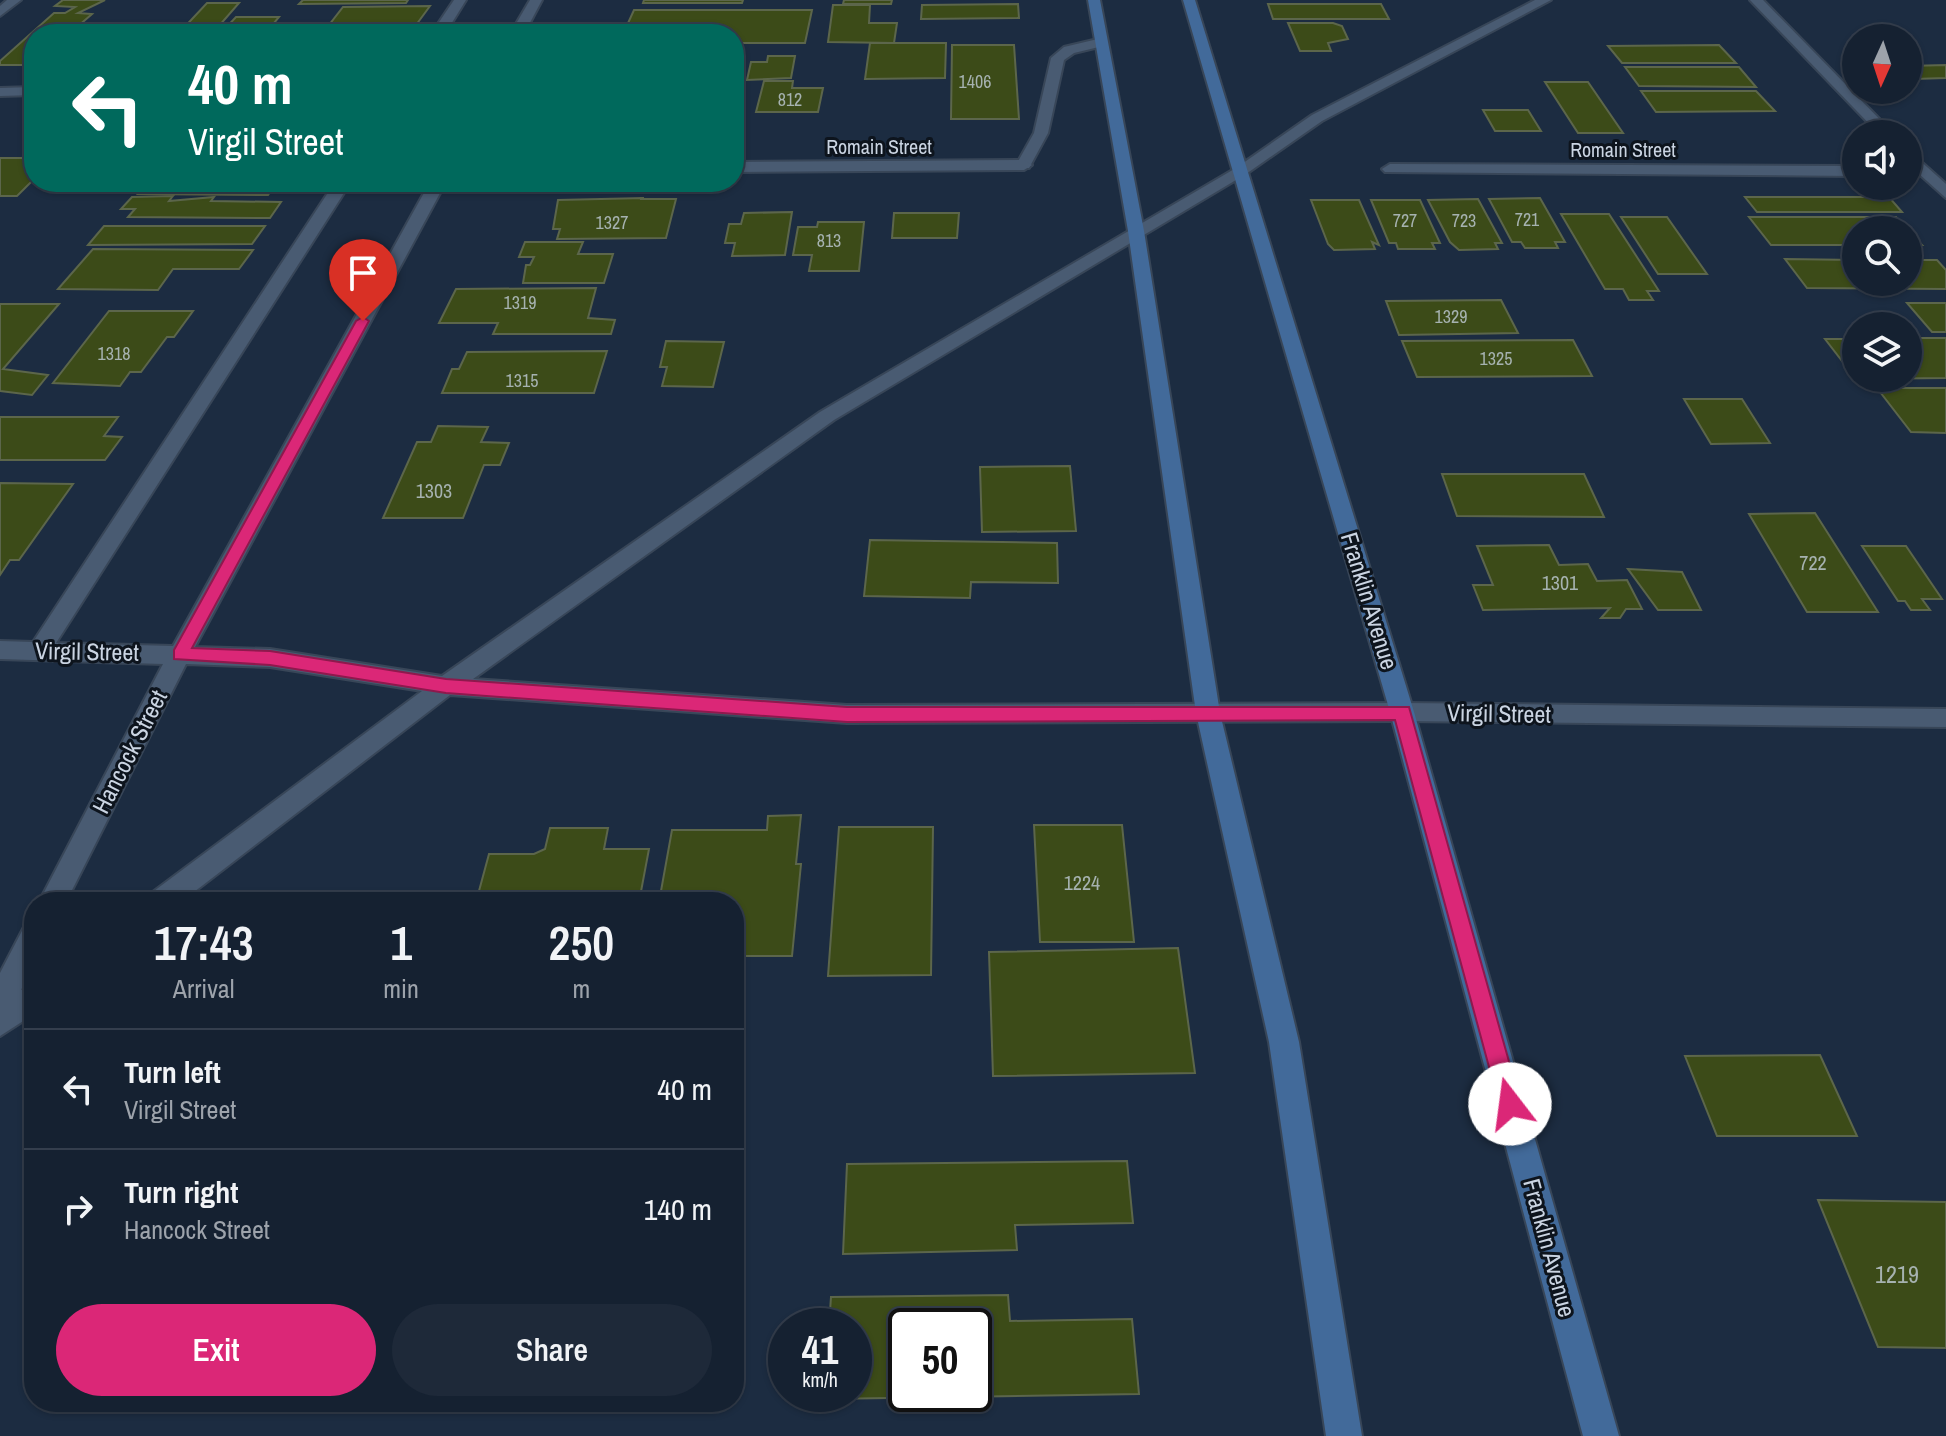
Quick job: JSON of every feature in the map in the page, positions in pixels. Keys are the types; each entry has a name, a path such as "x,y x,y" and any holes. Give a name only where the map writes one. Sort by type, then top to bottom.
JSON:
{"main road":[{"path":"1094,0 1136,231 1208,713 1284,1042 1344,1436"},
{"name":"Franklin Avenue","path":"1189,0 1402,712 1601,1436"}],"street":[{"path":"0,12 15,0"},
{"path":"444,24 460,0"},
{"path":"523,24 536,0"},
{"path":"173,892 446,686 827,416 1241,171 1317,118 1545,0"},
{"path":"1756,0 1873,120"},
{"name":"Romain Street","path":"744,167 1024,165 1041,133 1058,58 1069,50 1102,42"},
{"path":"0,92 24,91"},
{"name":"Romain Street","path":"1390,169 1842,171"},
{"path":"1922,172 1946,172"},
{"path":"1922,176 1946,193"},
{"path":"40,650 337,192"},
{"name":"Hancock Street","path":"57,892 180,654 433,192"},
{"name":"Virgil Street","path":"0,650 270,658 446,686 847,714 1402,712 1946,718"},
{"path":"0,1002 24,955"},
{"path":"0,1022 24,1004"}],"building":[{"path":"63,0 105,0 78,13 92,14 80,24 42,24 54,13 65,13 75,7 55,6"},
{"path":"303,0 408,0 406,3 299,4"},
{"path":"644,0 743,0 742,3 643,3"},
{"path":"844,0 892,0 891,4 843,4"},
{"path":"207,3 239,3 221,24 187,24"},
{"path":"1018,4 1019,18 921,19 922,5"},
{"path":"1268,4 1381,4 1389,19 1273,19"},
{"path":"833,5 870,5 869,23 897,23 894,43 828,42"},
{"path":"430,6 417,24 330,24 343,7"},
{"path":"634,10 812,10 805,43 744,43 744,24 628,24"},
{"path":"236,17 279,17 273,24 229,24"},
{"path":"1288,23 1333,23 1342,26 1348,39 1328,43 1331,51 1300,51"},
{"path":"24,40 24,65 0,65 0,61"},
{"path":"870,43 946,43 945,78 865,79"},
{"path":"952,45 1014,45 1019,119 951,119"},
{"path":"1719,45 1736,63 1622,63 1608,46"},
{"path":"768,56 795,56 791,78 747,80 751,62 767,62"},
{"path":"1946,65 1946,78 1922,79 1922,66"},
{"path":"1625,67 1739,67 1756,87 1639,86"},
{"path":"764,81 793,81 792,88 823,88 818,112 756,112"},
{"path":"1545,82 1588,82 1623,133 1578,133"},
{"path":"1641,91 1756,91 1775,111 1656,112"},
{"path":"1483,110 1528,110 1541,131 1495,131"},
{"path":"24,156 24,189 17,196 0,196 0,158"},
{"path":"140,192 270,192 268,195 138,194"},
{"path":"173,196 169,201 214,197 211,201 281,202 270,218 128,217 135,209 121,209 132,197"},
{"path":"1745,197 1892,200 1902,212 1757,212"},
{"path":"644,198 640,199 676,199 666,238 557,239 560,229 553,229 558,200"},
{"path":"1540,198 1565,242 1555,242 1558,248 1525,248 1521,242 1512,242 1489,199"},
{"path":"1478,199 1502,243 1495,243 1498,249 1459,250 1450,242 1428,200"},
{"path":"1311,200 1359,200 1379,245 1372,242 1375,249 1334,250 1328,244"},
{"path":"1371,200 1420,200 1440,243 1432,243 1435,249 1398,249 1396,243 1389,243"},
{"path":"792,212 785,255 732,256 735,243 725,243 729,224 741,224 744,213"},
{"path":"894,213 959,213 957,238 892,238"},
{"path":"1561,214 1609,214 1659,291 1647,291 1653,300 1629,300 1623,289 1605,289"},
{"path":"1621,217 1667,217 1707,274 1658,274"},
{"path":"1749,217 1842,217 1842,245 1771,245"},
{"path":"818,222 864,222 859,271 809,271 812,255 793,255 798,227 817,227"},
{"path":"104,226 265,226 252,244 88,245"},
{"path":"525,242 583,242 578,254 613,254 604,283 523,283 526,265 530,265 534,257 519,257"},
{"path":"93,249 253,250 239,269 173,269 158,290 58,289"},
{"path":"1785,259 1842,260 1842,288 1807,288"},
{"path":"1922,260 1937,260 1946,270 1946,289 1922,289"},
{"path":"596,288 588,318 615,320 611,334 493,334 498,323 439,323 456,289"},
{"path":"1501,300 1518,333 1399,335 1386,301"},
{"path":"1907,303 1946,303 1946,332 1932,332 1922,320 1922,312 1915,312"},
{"path":"0,304 59,304 3,369 48,375 32,395 0,391"},
{"path":"109,311 193,311 174,337 167,337 141,372 130,372 120,386 53,383"},
{"path":"1922,338 1946,338 1946,378 1922,378"},
{"path":"1825,339 1842,339 1842,361"},
{"path":"1573,340 1592,376 1417,377 1402,341"},
{"path":"666,341 724,342 713,387 662,386 667,367 660,367"},
{"path":"607,351 594,393 442,393 452,369 459,369 467,352"},
{"path":"1922,388 1946,388 1946,433 1911,432 1880,392 1922,392"},
{"path":"1684,399 1742,399 1770,443 1711,444"},
{"path":"0,417 118,417 104,436 122,437 105,460 0,460"},
{"path":"438,426 488,427 481,442 509,443 500,465 484,465 463,518 383,518 417,442 431,442"},
{"path":"1070,466 1076,531 982,532 980,467"},
{"path":"1442,474 1584,474 1604,517 1457,516"},
{"path":"0,483 73,484 19,560 10,560 0,575"},
{"path":"1815,513 1878,612 1807,612 1749,514"},
{"path":"870,540 1057,543 1058,583 971,582 970,598 864,596"},
{"path":"1549,545 1559,565 1588,564 1597,581 1627,580 1642,609 1626,609 1620,618 1601,618 1610,608 1483,610 1473,585 1493,585 1477,546"},
{"path":"1862,546 1906,546 1942,599 1922,599 1930,610 1911,610 1905,601 1898,601"},
{"path":"1628,569 1682,572 1701,610 1658,610"},
{"path":"801,815 796,864 801,864 792,956 744,956 744,892 661,892 672,830 767,830 768,816"},
{"path":"1034,825 1122,825 1134,942 1040,942"},
{"path":"839,827 933,827 931,975 828,976"},
{"path":"550,828 608,828 604,849 649,849 641,892 479,892 489,854 534,854 545,849"},
{"path":"1178,948 1195,1073 993,1076 989,952"},
{"path":"1820,1055 1857,1136 1717,1136 1685,1056"},
{"path":"1127,1161 1133,1223 1015,1225 1017,1250 843,1254 847,1164"},
{"path":"1818,1200 1946,1202 1946,1348 1878,1347"},
{"path":"1008,1295 1010,1321 1132,1319 1139,1394 992,1396 992,1308 888,1308 888,1398 872,1398 872,1308 830,1308 831,1297"}],"route":[{"path":"363,321 180,654 270,658 446,686 847,714 1402,712 1510,1104"}]}
